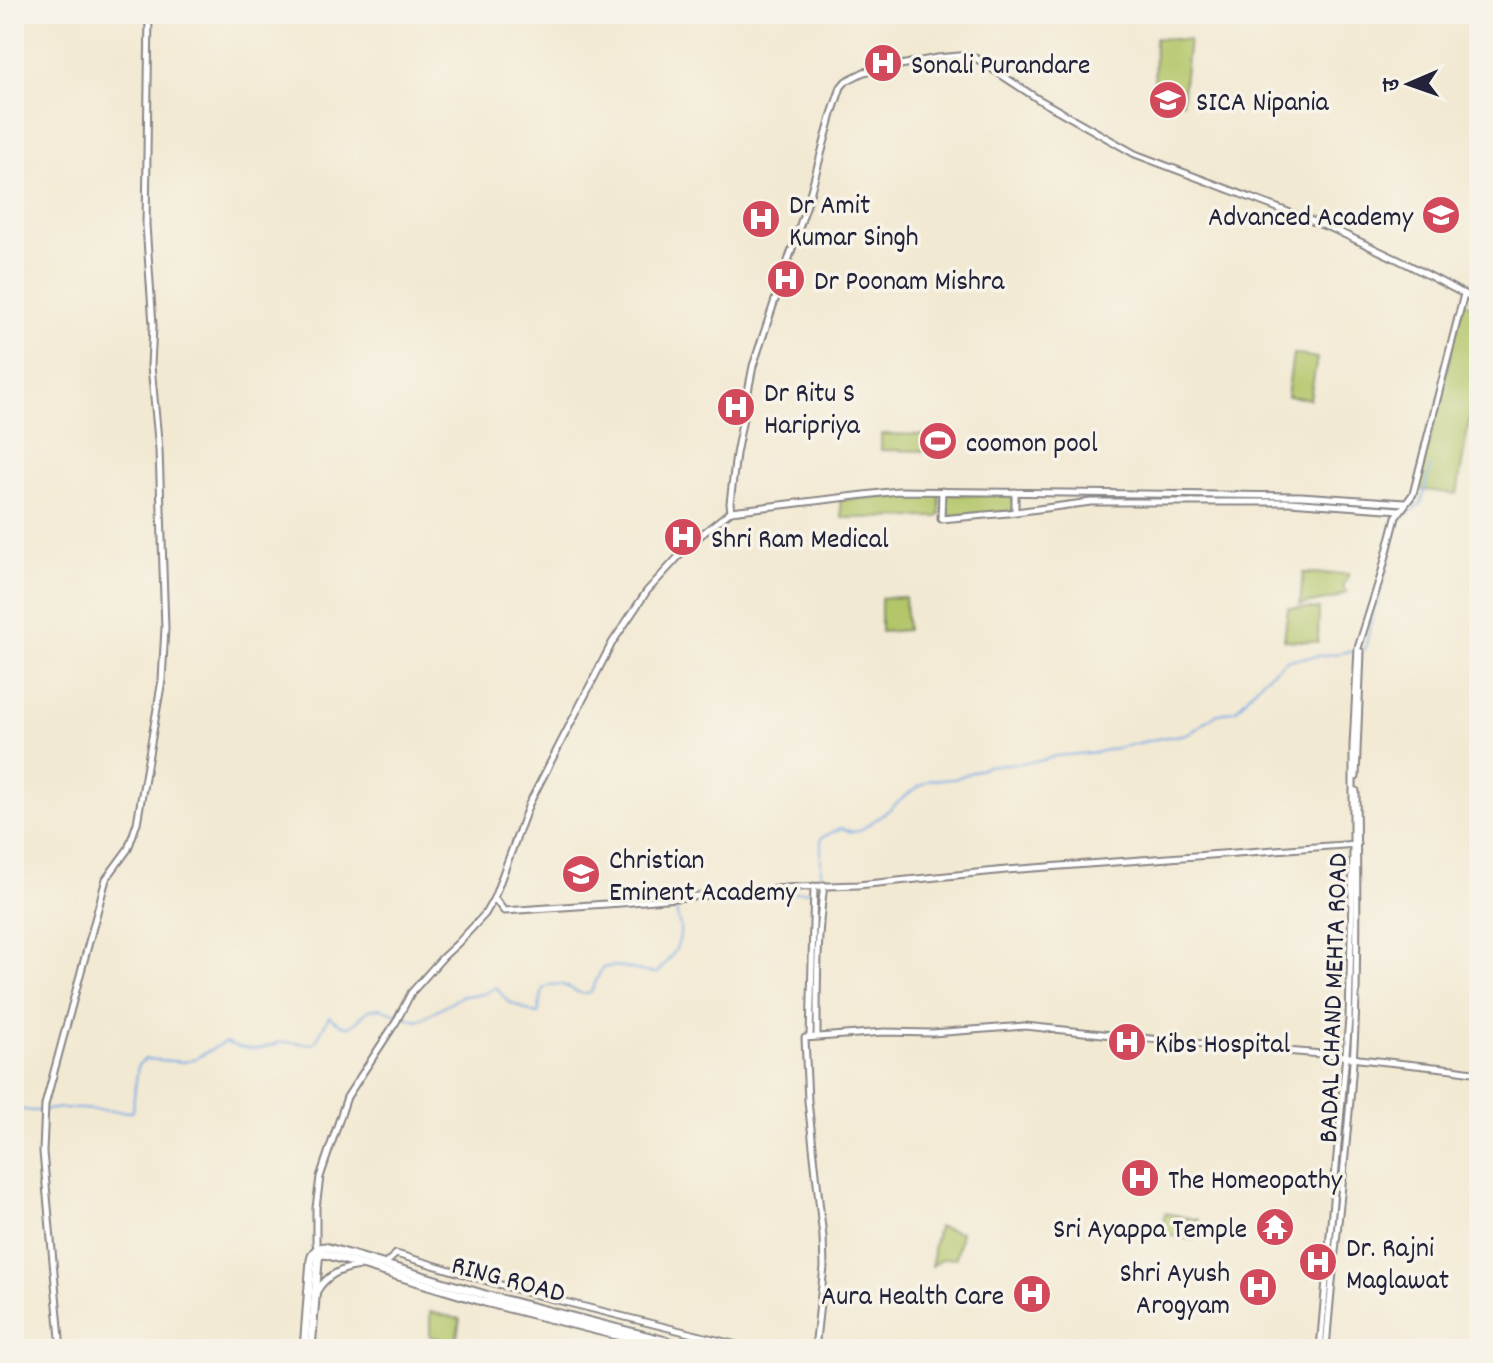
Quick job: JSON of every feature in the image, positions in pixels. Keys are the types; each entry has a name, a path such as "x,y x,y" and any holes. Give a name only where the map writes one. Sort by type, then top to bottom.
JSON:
{"main road":[{"name":"RING ROAD","path":"316,1252 325,1247 489,1296 697,1349"},
{"name":"RING ROAD","path":"316,1252 485,1302 672,1349"},
{"path":"311,1349 316,1252"},
{"path":"304,1349 316,1252"}],"street":[{"path":"61,1349 45,1183 45,1105 106,879 128,849 137,823 162,680 165,628 146,225 149,14"},
{"path":"731,511 736,454 753,366 809,198 841,87 864,72 971,55 1038,99 1135,154 1333,229 1479,304"},
{"name":"BADAL CHAND MEHTA ROAD","path":"1323,1349 1346,1141 1358,922 1355,844 1359,650 1396,517 1413,494 1464,294"},
{"path":"316,1252 316,1203 320,1177 347,1097 417,986 485,914 494,898 529,804 612,643 647,591 691,543 731,511 898,491 1301,496 1405,503"},
{"path":"942,491 941,519 1091,502 1289,502 1400,510"},
{"path":"1015,492 1015,511"},
{"path":"1207,495 1207,503"},
{"path":"494,898 504,911 1355,844"},
{"path":"811,1037 819,933 818,887"},
{"path":"815,1349 824,1267 808,1101 818,887"},
{"path":"811,1037 1025,1026 1349,1056 1479,1073"},
{"path":"385,1264 396,1254 525,1292 753,1349"},
{"path":"316,1294 333,1274 365,1265"}],"green space":[{"path":"1155,38 1189,40 1182,102 1154,98"},
{"path":"1464,301 1479,310 1479,361 1457,494 1417,489"},
{"path":"1293,354 1317,358 1310,399 1287,396"},
{"path":"881,434 928,435 929,451 881,450"},
{"path":"938,493 940,515 937,517 842,518 840,500"},
{"path":"948,494 1013,496 1013,511 951,516 946,513 945,498"},
{"path":"1303,573 1349,574 1343,587 1347,592 1336,598 1300,605"},
{"path":"905,597 907,630 881,632 881,598"},
{"path":"1288,608 1319,609 1318,642 1284,640"},
{"path":"1165,1213 1199,1220 1193,1240 1160,1233"},
{"path":"938,1227 961,1232 956,1258 942,1259 932,1266 933,1249"},
{"path":"430,1312 460,1319 456,1343 430,1336"}],"waterway":[{"path":"1362,650 1365,649 1375,605 1378,604 1399,521 1421,504 1431,466"},
{"path":"821,883 821,838 841,828 859,831 930,780 954,779 987,766 1098,752 1189,734 1215,715 1236,710 1263,679 1287,660 1355,651"},
{"path":"709,899 810,891"},
{"path":"403,1016 417,1021 462,996 484,994 496,987 507,1001 538,1014 543,989 549,985 562,985 586,993 591,992 602,968 616,966 657,973 674,953 679,941 676,908 679,903 699,901"},
{"path":"14,1109 132,1112 138,1065 145,1059 184,1062 225,1042 252,1049 281,1042 311,1044 315,1043 329,1016 341,1025 350,1026 368,1010 380,1008 397,1014"}],"place":[{"name":"Sonali Purandare","path":"883,63"},
{"name":"SICA Nipania","path":"1168,100"},
{"name":"Advanced Academy","path":"1441,215"},
{"name":"Dr Amit Kumar Singh","path":"761,219"},
{"name":"Dr Poonam Mishra","path":"786,279"},
{"name":"Dr Ritu S Haripriya","path":"736,407"},
{"name":"coomon pool","path":"938,441"},
{"name":"Shri Ram Medical","path":"683,537"},
{"name":"Christian Eminent Academy","path":"581,874"},
{"name":"Kibs Hospital","path":"1127,1042"},
{"name":"The Homeopathy","path":"1140,1178"},
{"name":"Sri Ayappa Temple","path":"1275,1227"},
{"name":"Dr. Rajni Maglawat","path":"1318,1262"},
{"name":"Shri Ayush Arogyam","path":"1258,1287"},
{"name":"Aura Health Care","path":"1032,1294"}]}
